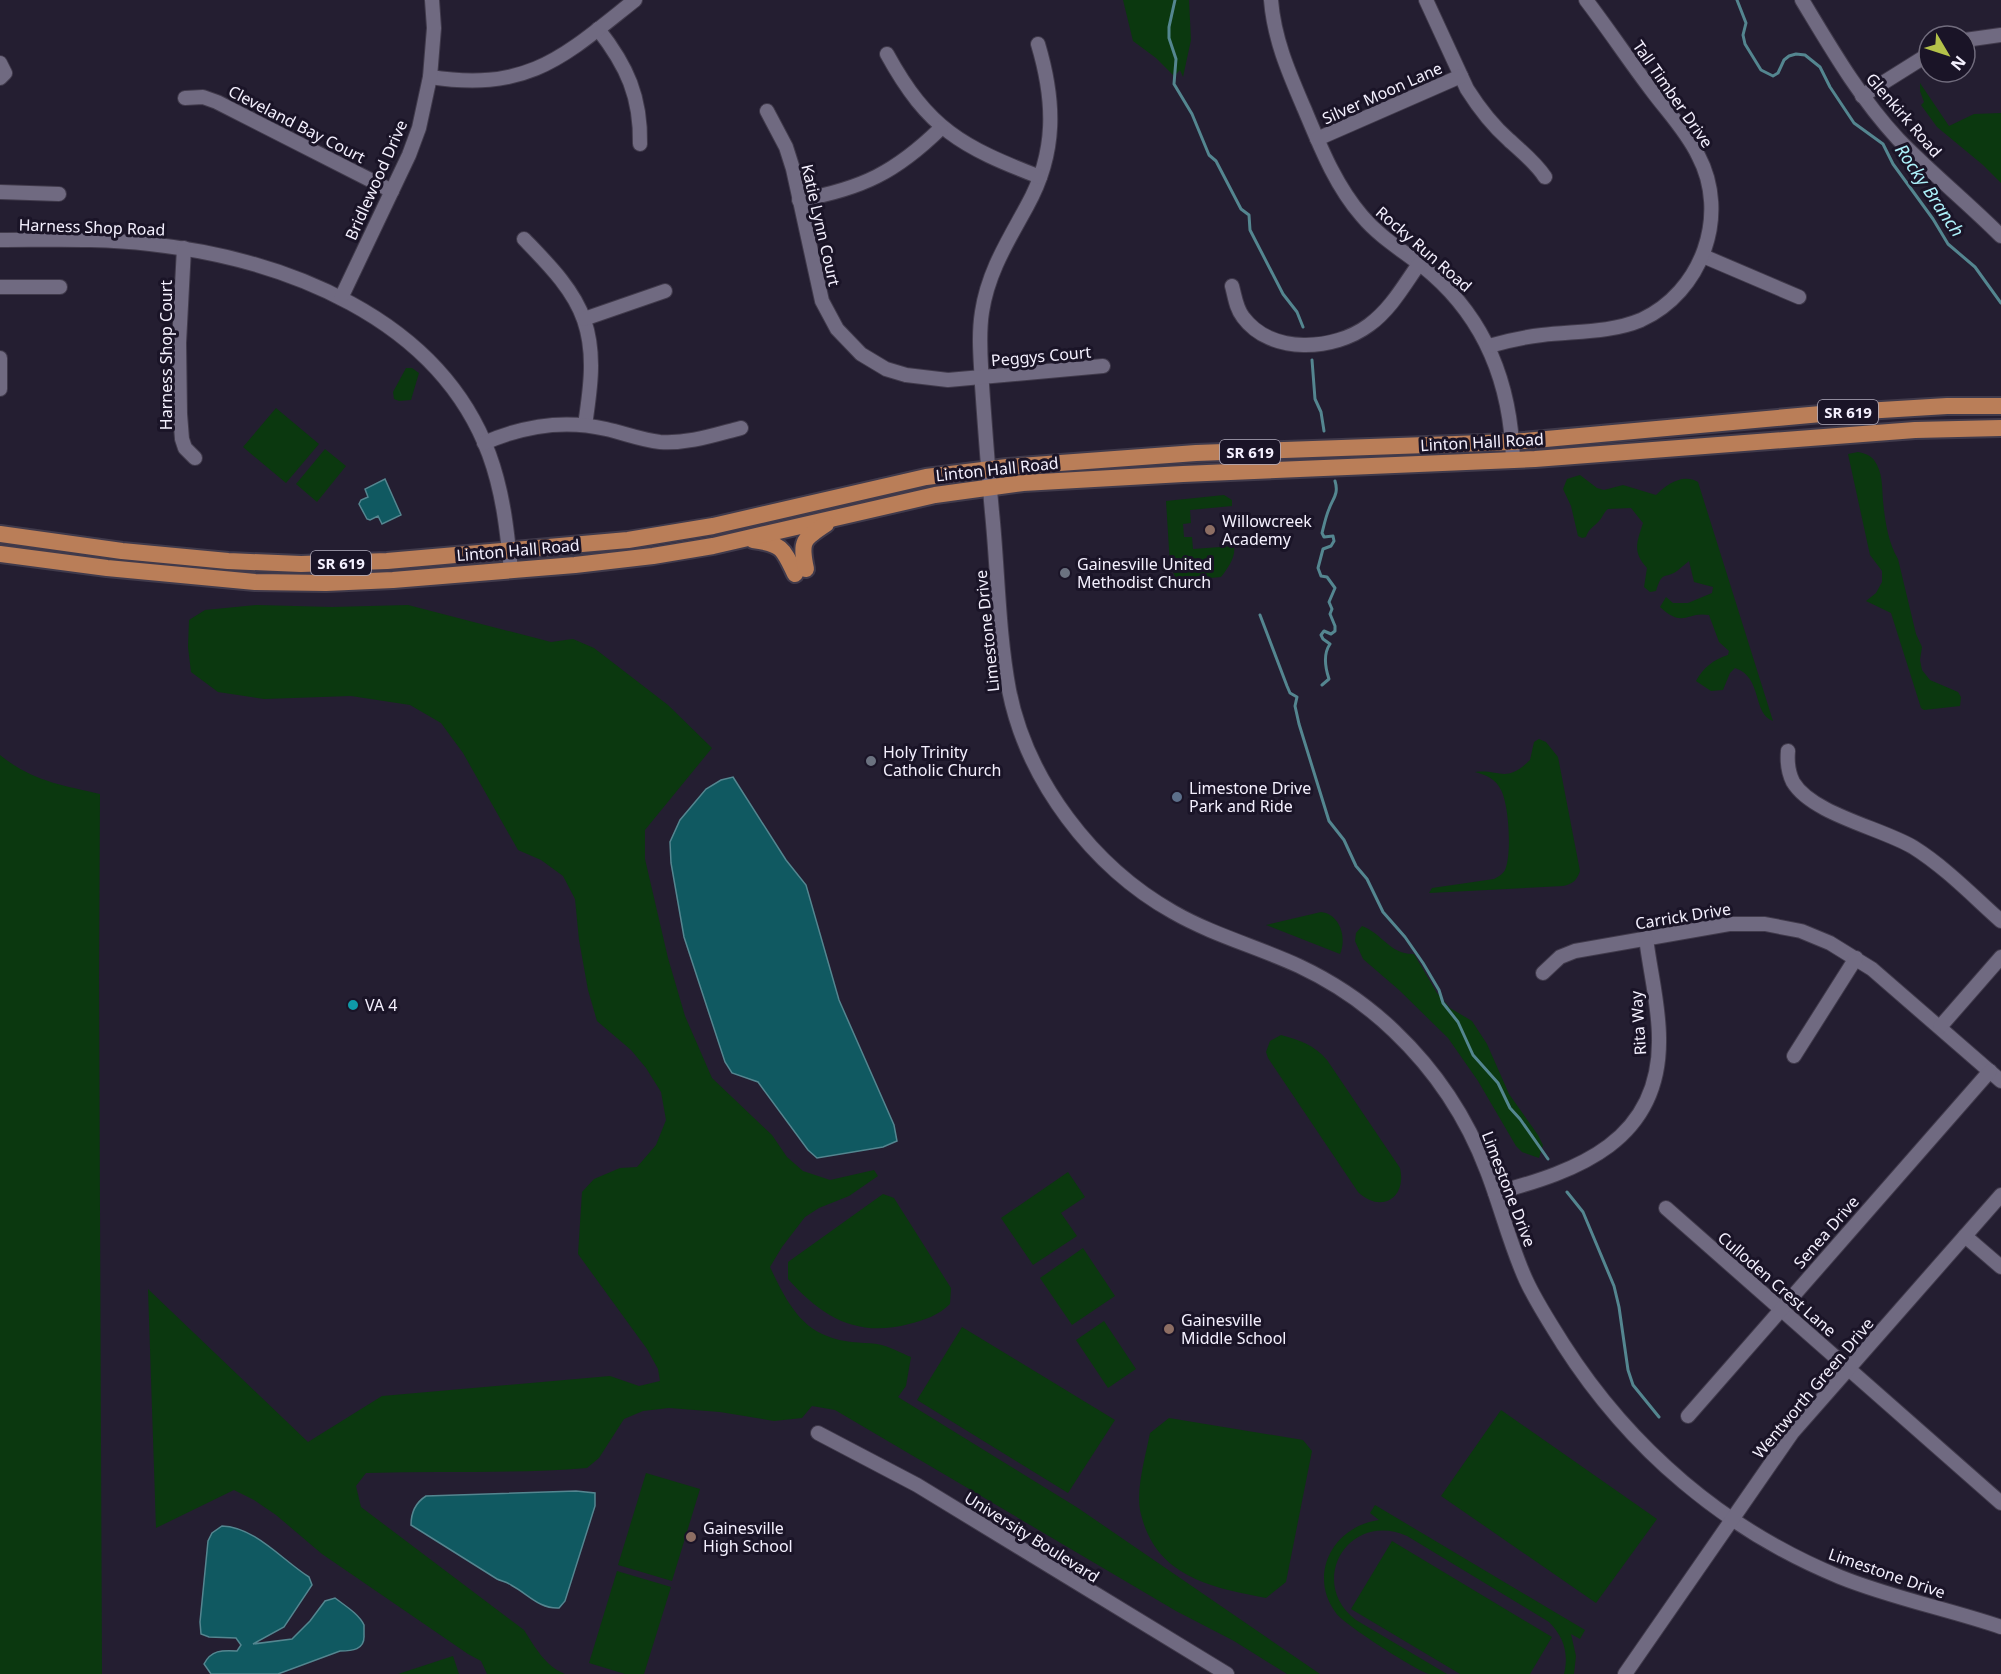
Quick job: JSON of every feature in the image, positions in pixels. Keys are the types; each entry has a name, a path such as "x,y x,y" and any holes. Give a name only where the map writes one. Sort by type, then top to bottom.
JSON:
{"main road":[{"name":"Linton Hall Road","path":"0,534 122,551 268,564 387,561 606,543 706,527 926,477 988,468 1196,453 1512,442 1832,413 1947,406 2001,406"},
{"name":"Linton Hall Road","path":"0,554 119,569 255,582 326,583 393,580 644,557 747,539 935,495 1023,483 1513,460 1915,430 2001,428"},
{"path":"747,539 771,542 780,546 801,571 805,539 833,519"}],"street":[{"name":"Bridlewood Drive","path":"341,298 419,128 430,77 433,50 432,0"},
{"path":"430,77 469,81 516,76 553,62 635,0"},
{"name":"Rocky Run Road","path":"1271,0 1277,36 1284,59 1317,139 1339,182 1362,216 1378,233 1451,291 1466,308 1489,346 1500,379 1512,442 1513,460"},
{"path":"1426,0 1467,89 1483,112 1537,165 1545,177"},
{"name":"Tall Timber Drive","path":"1489,346 1540,335 1613,328 1640,320 1655,312 1679,293 1690,280 1703,256 1711,223 1712,205 1707,176 1698,155 1586,0"},
{"name":"Glenkirk Road","path":"1802,0 1862,96 1918,159 2001,236"},
{"path":"598,29 616,54 630,81 639,115 640,144"},
{"path":"1977,37 2001,35"},
{"name":"Limestone Drive","path":"1038,44 1048,82 1052,118 1046,158 1029,203 1001,252 986,290 979,334 1003,648 1013,707 1031,758 1082,835 1114,870 1153,900 1175,913 1207,929 1304,968 1348,995 1375,1014 1420,1059 1464,1118 1478,1147 1526,1280 1555,1330 1588,1382 1639,1442 1686,1485 1733,1521 1789,1553 1855,1583 2001,1627"},
{"path":"886,54 916,101 941,128 979,151 1040,177"},
{"path":"1862,96 1917,62"},
{"path":"0,63 5,73 0,78"},
{"name":"Silver Moon Lane","path":"1317,139 1461,76"},
{"name":"Cleveland Bay Court","path":"185,98 203,97 217,102 392,191"},
{"name":"Katie Lynn Court","path":"767,111 786,147 822,301 837,329 848,342 876,364 906,375 948,380 982,378"},
{"path":"799,200 848,189 885,174 924,145 941,128"},
{"path":"0,192 59,194"},
{"path":"524,238 568,290 584,319 591,362 585,425"},
{"name":"Harness Shop Road","path":"0,240 134,242 184,248 268,269 341,298 384,323 426,359 461,401 484,442 505,510 511,570"},
{"name":"Harness Shop Court","path":"184,248 180,322 180,414 185,448 195,458"},
{"path":"1703,256 1799,297"},
{"path":"1232,286 1242,316 1258,330 1287,342 1320,345 1343,340 1370,325 1392,303 1419,264"},
{"path":"0,287 60,287"},
{"path":"584,319 665,291"},
{"path":"0,358 0,389"},
{"name":"Peggys Court","path":"982,378 1103,366"},
{"path":"484,442 520,429 542,425 585,425 661,442 695,440 741,428"},
{"path":"1788,751 1789,772 1801,792 1826,809 1912,847 1936,863 2001,921"},
{"name":"Carrick Drive","path":"1543,973 1560,957 1575,951 1729,924 1765,924 1801,931 1830,943 1856,958 1884,979 1996,1076"},
{"name":"Rita Way","path":"1495,1193 1551,1176 1594,1158 1622,1135 1640,1111 1654,1080 1659,1038 1646,938"},
{"path":"1940,1027 2001,957"},
{"path":"1794,1056 1856,958"},
{"name":"Senea Drive","path":"1688,1416 1780,1309 1996,1076"},
{"name":"Wentworth Green Drive","path":"1625,1674 1792,1433 2001,1195"},
{"name":"Culloden Crest Lane","path":"1666,1208 2001,1503"},
{"path":"1965,1236 2001,1267"},
{"name":"University Boulevard","path":"818,1433 917,1485 1227,1674"}],"shaded area":[{"path":"1123,0 1189,0 1191,40 1183,77 1180,70 1174,76 1156,58 1133,41"},
{"path":"1921,84 1949,126 1974,114 2001,113 2001,183 1937,127 1921,105 1924,102 1920,91"},
{"path":"406,368 412,368 419,373 411,400 399,401 394,399 393,392"},
{"path":"276,408 319,444 286,483 243,447"},
{"path":"325,449 346,466 317,502 296,484"},
{"path":"1858,452 1874,460 1882,480 1888,531 1898,559 1916,634 1922,647 1920,660 1922,670 1930,680 1958,692 1961,697 1960,706 1924,710 1921,708 1891,613 1866,601 1876,593 1882,582 1882,571 1870,555 1848,454"},
{"path":"1580,475 1597,488 1604,490 1623,485 1656,495 1665,487 1681,479 1698,482 1773,721 1762,711 1750,679 1735,668 1730,673 1723,690 1711,691 1696,681 1706,668 1728,655 1729,651 1719,642 1709,615 1701,614 1680,618 1660,607 1666,597 1673,603 1688,603 1712,593 1713,587 1694,582 1689,561 1673,574 1662,577 1656,591 1650,592 1644,587 1647,568 1639,557 1637,547 1643,523 1631,508 1608,509 1586,537 1578,536 1571,506 1563,489 1567,479"},
{"path":"385,479 401,515 382,524 378,516 367,519 359,504 361,500 368,497 365,489"},
{"path":"1224,495 1232,500 1232,506 1190,510 1191,523 1183,524 1184,537 1192,537 1193,549 1234,546 1231,562 1221,577 1177,581 1170,565 1166,501"},
{"path":"257,605 332,607 408,605 551,642 573,639 594,648 668,705 712,748 645,830 645,859 668,958 685,1016 712,1078 772,1135 787,1157 803,1171 830,1180 874,1170 878,1176 849,1196 819,1208 805,1217 782,1247 770,1267 792,1308 807,1324 827,1336 845,1341 881,1345 911,1357 906,1386 898,1397 1078,1508 1320,1674 1287,1674 835,1410 812,1406 802,1418 774,1421 720,1412 669,1408 643,1411 624,1419 599,1458 587,1468 504,1472 366,1473 356,1486 361,1507 524,1630 546,1661 565,1674 487,1674 481,1661 322,1554 276,1515 234,1490 156,1528 148,1289 308,1442 382,1396 610,1376 639,1386 660,1381 658,1369 647,1349 578,1254 582,1192 594,1179 620,1168 637,1167 656,1145 666,1120 661,1092 646,1068 631,1050 597,1021 588,990 579,940 575,899 563,876 541,860 518,850 463,753 441,723 410,705 351,696 264,699 218,692 191,672 188,647 189,620 205,610"},
{"path":"1539,739 1546,742 1558,757 1580,871 1576,879 1563,886 1429,893 1432,888 1494,879 1504,872 1509,842 1504,797 1493,780 1475,772 1509,774 1515,772 1530,760 1534,742"},
{"path":"0,755 35,776 60,785 100,794 102,1674 0,1674"},
{"path":"733,777 786,860 806,885 839,1000 894,1125 897,1141 883,1147 817,1158 808,1150 758,1082 732,1073 725,1062 684,937 671,863 670,842 680,820 706,789 721,780"},
{"path":"1321,912 1333,917 1340,928 1343,941 1340,954 1266,925"},
{"path":"1362,926 1399,951 1414,954 1437,993 1450,1008 1472,1021 1487,1044 1509,1094 1543,1145 1539,1158 1522,1152 1516,1146 1478,1081 1448,1038 1399,990 1363,959 1355,941 1356,933"},
{"path":"1281,1035 1306,1044 1317,1050 1327,1060 1400,1168 1400,1188 1390,1200 1375,1202 1358,1192 1268,1058 1266,1052 1270,1041"},
{"path":"1068,1172 1085,1197 1061,1213 1077,1236 1033,1265 1001,1218"},
{"path":"883,1194 894,1198 951,1288 950,1304 936,1314 909,1324 890,1328 857,1326 828,1314 801,1292 788,1279 788,1262"},
{"path":"1083,1248 1115,1296 1072,1325 1040,1278"},
{"path":"1104,1321 1136,1369 1108,1388 1076,1340"},
{"path":"962,1327 1115,1420 1068,1493 917,1400"},
{"path":"1501,1410 1657,1519 1596,1603 1441,1496"},
{"path":"1169,1418 1303,1440 1312,1451 1286,1582 1266,1598 1224,1589 1187,1575 1171,1564 1158,1550 1147,1532 1139,1501 1142,1471 1150,1433"},
{"path":"646,1473 700,1489 672,1581 618,1565"},
{"path":"576,1491 595,1493 595,1506 565,1601 559,1608 540,1604 411,1525 414,1508 426,1496"},
{"path":"1375,1505 1585,1630 1580,1639 1571,1634 1576,1656 1574,1674 1564,1674 1566,1660 1564,1646 1549,1622 1407,1536 1386,1531 1368,1533 1352,1541 1341,1554 1335,1570 1335,1587 1341,1604 1356,1620 1447,1674 1429,1674 1410,1665 1342,1619 1328,1598 1324,1583 1325,1568 1338,1542 1349,1532 1363,1524 1379,1520 1370,1513"},
{"path":"222,1526 246,1532 257,1538 309,1577 312,1585 284,1627 253,1644 292,1639 325,1601 335,1598 362,1621 364,1640 360,1647 340,1651 278,1674 211,1674 204,1664 210,1656 222,1651 237,1651 241,1645 236,1638 209,1637 201,1634 200,1622 208,1541 212,1533"},
{"path":"1392,1541 1552,1637 1530,1674 1460,1674 1351,1609"},
{"path":"617,1571 671,1587 644,1674 625,1674 589,1663"},
{"path":"453,1656 459,1674 398,1674"}],"waterway":[{"path":"1175,0 1169,27 1169,38 1176,59 1174,84 1192,114 1209,155 1216,161 1241,209 1249,215 1250,230 1283,294 1297,312 1303,327"},
{"name":"Rocky Branch","path":"1737,0 1746,23 1743,35 1745,44 1761,70 1773,76 1778,73 1784,60 1796,54 1805,55 1820,67 1830,87 1854,123 1883,144 1893,164 1933,219 1948,244 1975,267 2001,303"},
{"path":"1312,360 1315,399 1321,412 1324,431"},
{"path":"1322,685 1329,679 1325,661 1330,644 1321,635 1324,631 1331,634 1335,631 1329,602 1335,588 1327,577 1321,576 1318,568 1323,549 1331,546 1334,541 1333,536 1324,537 1322,533 1336,493 1335,481"},
{"path":"1260,615 1290,693 1297,697 1295,706 1299,724 1329,821 1344,840 1356,866 1367,879 1383,912 1405,937 1423,963 1439,990 1443,1003 1458,1022 1473,1055 1498,1083 1510,1108 1548,1159"},
{"path":"1567,1192 1583,1212 1614,1286 1628,1370 1633,1385 1659,1417"}],"place":[{"name":"Willowcreek Academy","path":"1210,530"},
{"name":"Gainesville United Methodist Church","path":"1065,573"},
{"name":"Holy Trinity Catholic Church","path":"871,761"},
{"name":"Limestone Drive Park and Ride","path":"1177,797"},
{"name":"VA 4","path":"353,1005"},
{"name":"Gainesville Middle School","path":"1169,1329"},
{"name":"Gainesville High School","path":"691,1537"}]}
